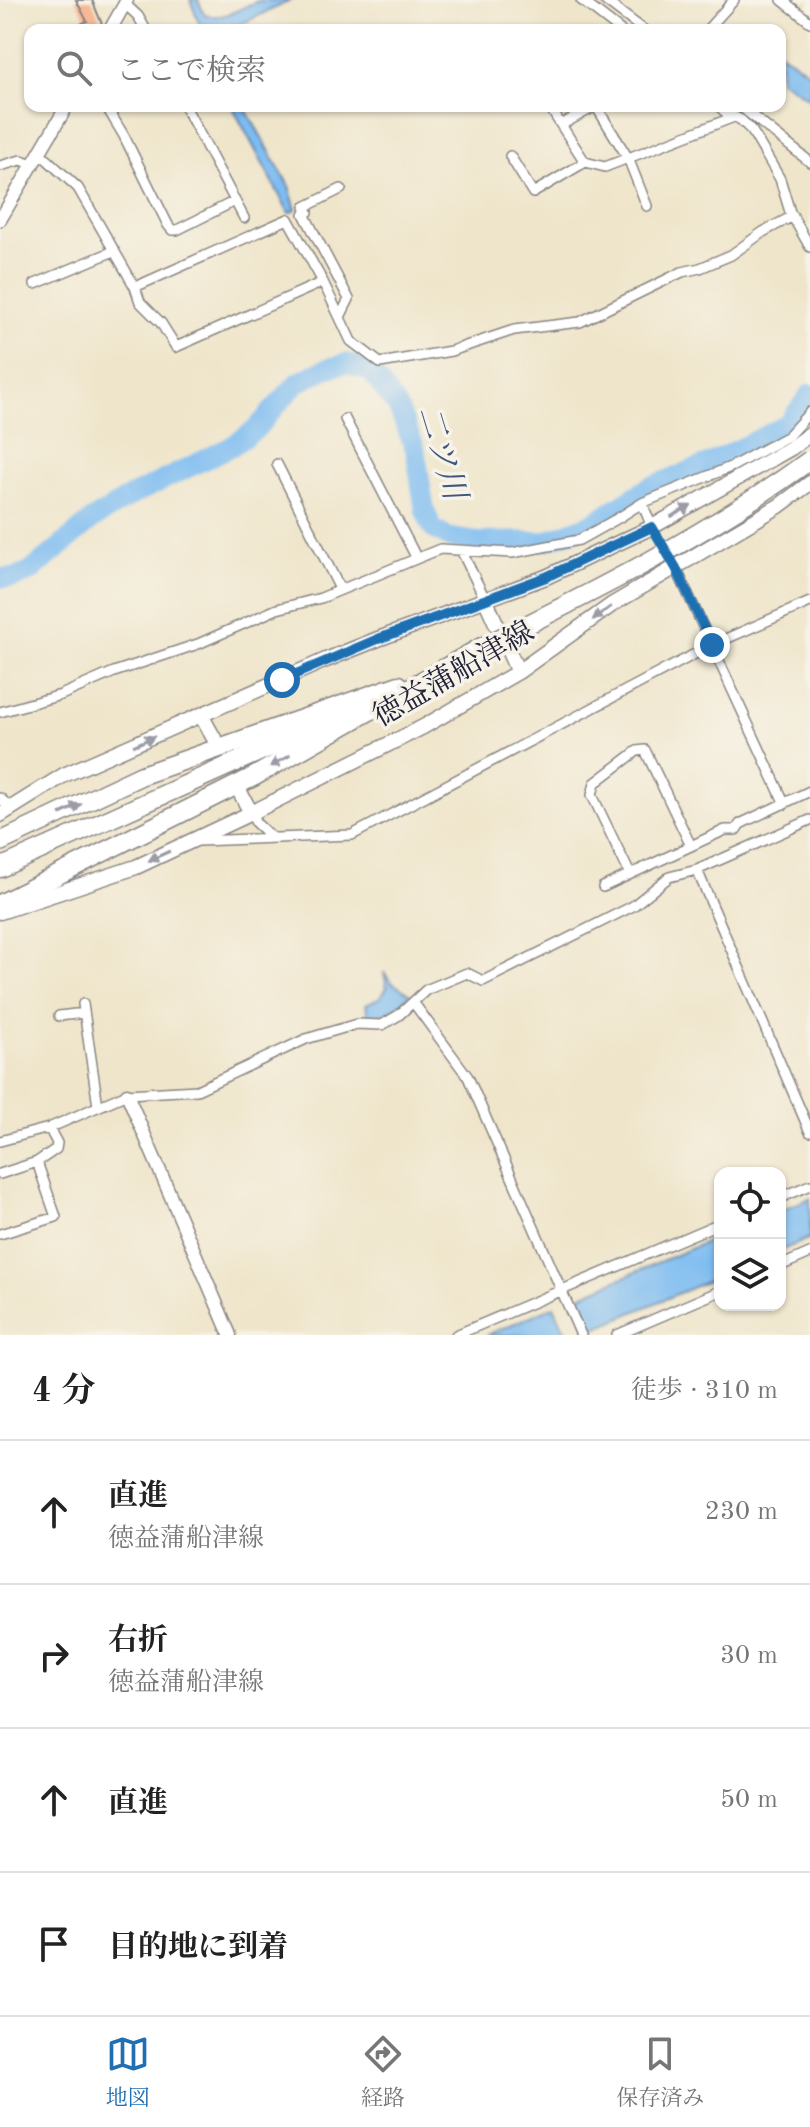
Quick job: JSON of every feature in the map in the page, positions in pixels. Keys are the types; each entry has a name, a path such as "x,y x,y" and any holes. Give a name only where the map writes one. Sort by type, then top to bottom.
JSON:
{"highway":[{"path":"481,651 676,547 810,460"},
{"path":"0,868 573,610 679,553 810,468"},
{"path":"0,842 142,775 446,668"},
{"path":"0,904 255,776 446,668"}],"main road":[{"name":"徳益蒲船津線","path":"4,807 64,775 326,660 546,577 652,527 810,434"},
{"name":"徳益蒲船津線","path":"0,912 136,867 423,727 518,672 613,604 779,506 810,483"},
{"path":"652,527 676,568"},
{"path":"486,601 518,672"},
{"path":"201,715 216,742"},
{"path":"241,794 251,813"}],"street":[{"path":"581,0 612,24"},
{"path":"604,0 636,24"},
{"path":"712,24 734,0"},
{"path":"782,0 810,22"},
{"path":"113,24 126,2 142,24"},
{"path":"0,220 63,112"},
{"path":"110,112 172,230 235,201"},
{"path":"188,112 244,218"},
{"path":"553,112 585,162 605,167 734,117"},
{"path":"561,125 585,112"},
{"path":"600,112 628,158 647,206"},
{"path":"727,112 752,131 780,179 793,216 810,247"},
{"path":"748,112 810,162"},
{"path":"510,156 533,193 585,162"},
{"path":"0,166 36,158 78,188 135,287 140,302 161,323 176,347 323,282"},
{"path":"340,317 349,299 304,214 308,212 305,207 341,189"},
{"path":"135,287 288,219 351,341 380,363 451,351 514,330 580,322 682,272 731,255 763,232 793,216"},
{"path":"35,284 114,251"},
{"path":"0,712 61,695 114,672 198,644 277,609 321,598 440,549 512,553 579,540 642,503 733,466 761,451 788,436 810,412"},
{"path":"345,419 416,557"},
{"path":"277,464 340,589"},
{"path":"642,503 652,527"},
{"path":"461,550 486,601"},
{"path":"676,568 785,804"},
{"path":"191,841 352,835 712,645 810,602"},
{"path":"630,874 592,795 595,783 637,751 645,750 691,846"},
{"path":"603,887 725,830 736,830 740,824 810,791"},
{"path":"251,813 256,823 271,837"},
{"path":"0,1141 49,1128 127,1094 197,1090 306,1039 357,1024 382,1025 399,1015 426,990 467,973 483,981 633,906 669,877 697,870 810,820"},
{"path":"697,870 810,1132"},
{"path":"413,1002 468,1077 581,1335"},
{"path":"59,1016 83,1008 98,1106"},
{"path":"127,1094 230,1335"},
{"path":"0,1174 37,1162 56,1149 57,1143 49,1128"},
{"path":"0,1234 56,1217 37,1162"},
{"path":"786,1195 810,1185"},
{"path":"456,1335 714,1226"},
{"path":"786,1263 810,1253"},
{"path":"617,1335 714,1294"}],"water":[{"path":"190,0 198,0 204,14 219,16 259,1 292,0 241,24 200,24"},
{"path":"786,56 810,73 810,99 786,84"},
{"path":"235,112 247,112 289,186 296,210 289,213"},
{"path":"384,972 391,982 410,994 392,1010 368,1017 366,1004 379,998 387,988"},
{"path":"810,1198 810,1238 786,1248 786,1239 786,1208"},
{"path":"714,1239 714,1279 591,1330 577,1297"},
{"path":"554,1306 567,1335 487,1335"}],"building":[{"path":"76,0 92,0 102,24 81,24 87,21"}],"waterway":[{"name":"二ツ川","path":"0,578 14,578 30,572 92,520 131,496 232,446 255,430 297,383 325,369 347,363 371,372 398,408 415,448 425,511 433,529 450,538 477,542 545,541 589,525 649,487 713,462 788,424 810,394"}],"route":[{"path":"282,680 378,639 546,577 652,527 676,568 712,645"}]}
